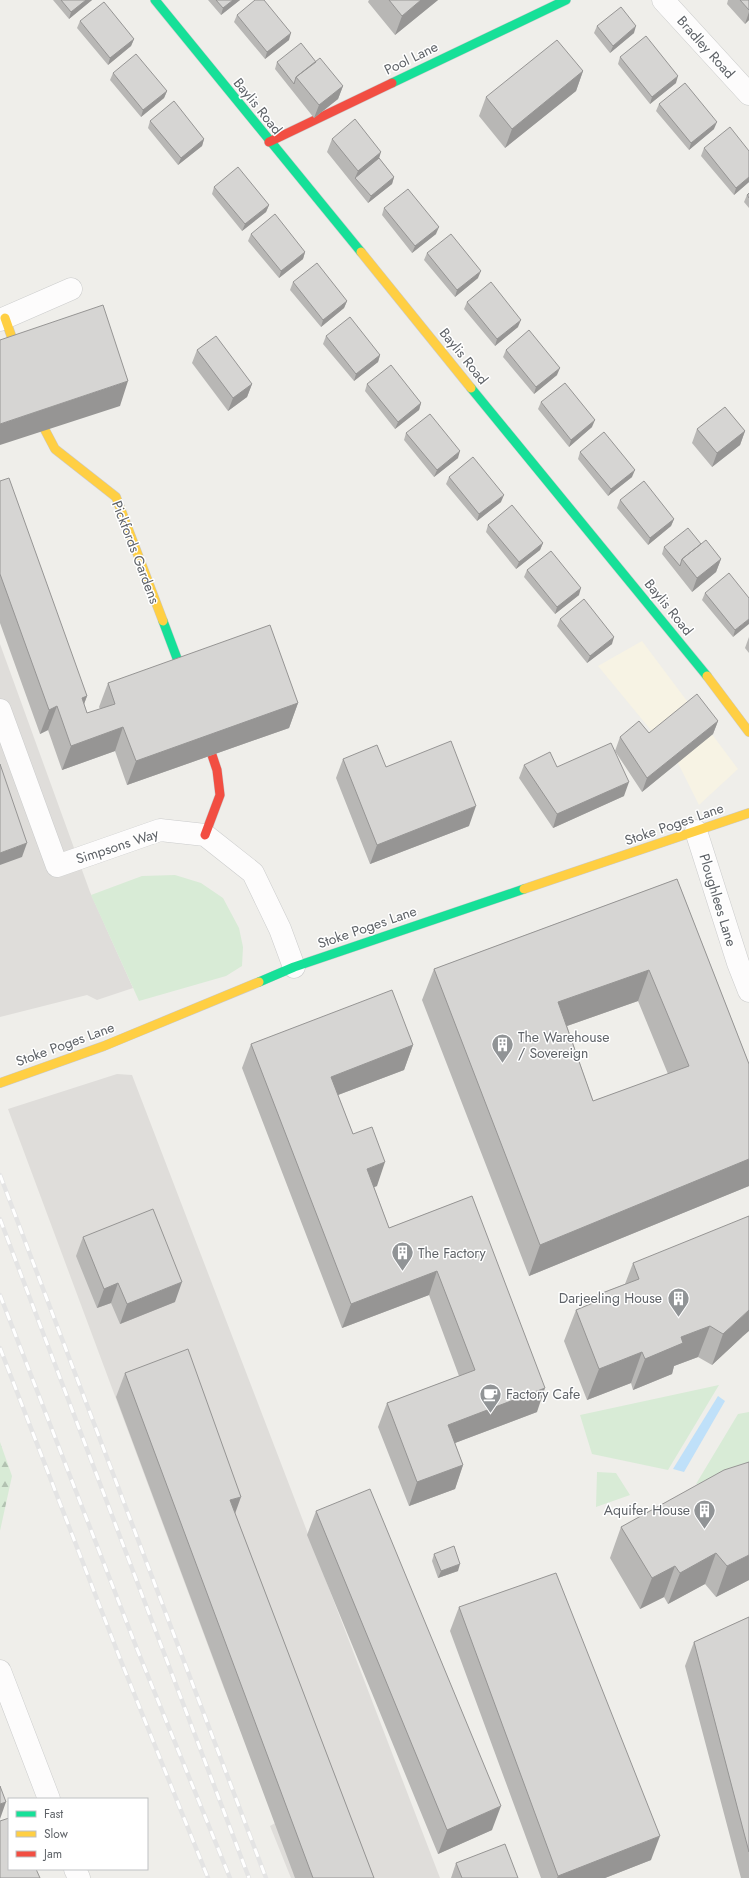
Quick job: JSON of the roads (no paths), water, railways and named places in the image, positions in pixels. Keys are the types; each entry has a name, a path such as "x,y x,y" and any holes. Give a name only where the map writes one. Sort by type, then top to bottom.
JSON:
{"street":[{"name":"Baylis Road","path":"155,0 269,142 372,265 710,680 749,732"},
{"name":"Pool Lane","path":"269,142 566,0"},
{"name":"Bradley Road","path":"664,0 749,94"},
{"path":"18,355 2,319 71,289"},
{"name":"Pickfords Gardens","path":"45,430 54,449 116,497 184,677"},
{"name":"Simpsons Way","path":"0,710 57,866 160,830 206,834"},
{"path":"212,755 217,770 220,795 206,834 253,873 280,929 294,967"},
{"name":"Stoke Poges Lane","path":"0,1083 104,1046 200,1008 294,967 749,813"},
{"name":"Ploughlees Lane","path":"696,831 738,963 749,991"},
{"path":"0,1671 49,1798"}],"water":[{"path":"718,1396 725,1401 684,1472 673,1469"}],"railway":[{"path":"0,1175 266,1878"},
{"path":"0,1219 249,1878"},
{"path":"0,1295 137,1649 230,1878"},
{"path":"0,1348 119,1656 208,1878"}],"place":[{"name":"The Warehouse / Sovereign","path":"503,1064"},
{"name":"The Factory","path":"402,1272"},
{"name":"Darjeeling House","path":"678,1318"},
{"name":"Factory Cafe","path":"491,1414"},
{"name":"Aquifer House","path":"705,1530"}]}
